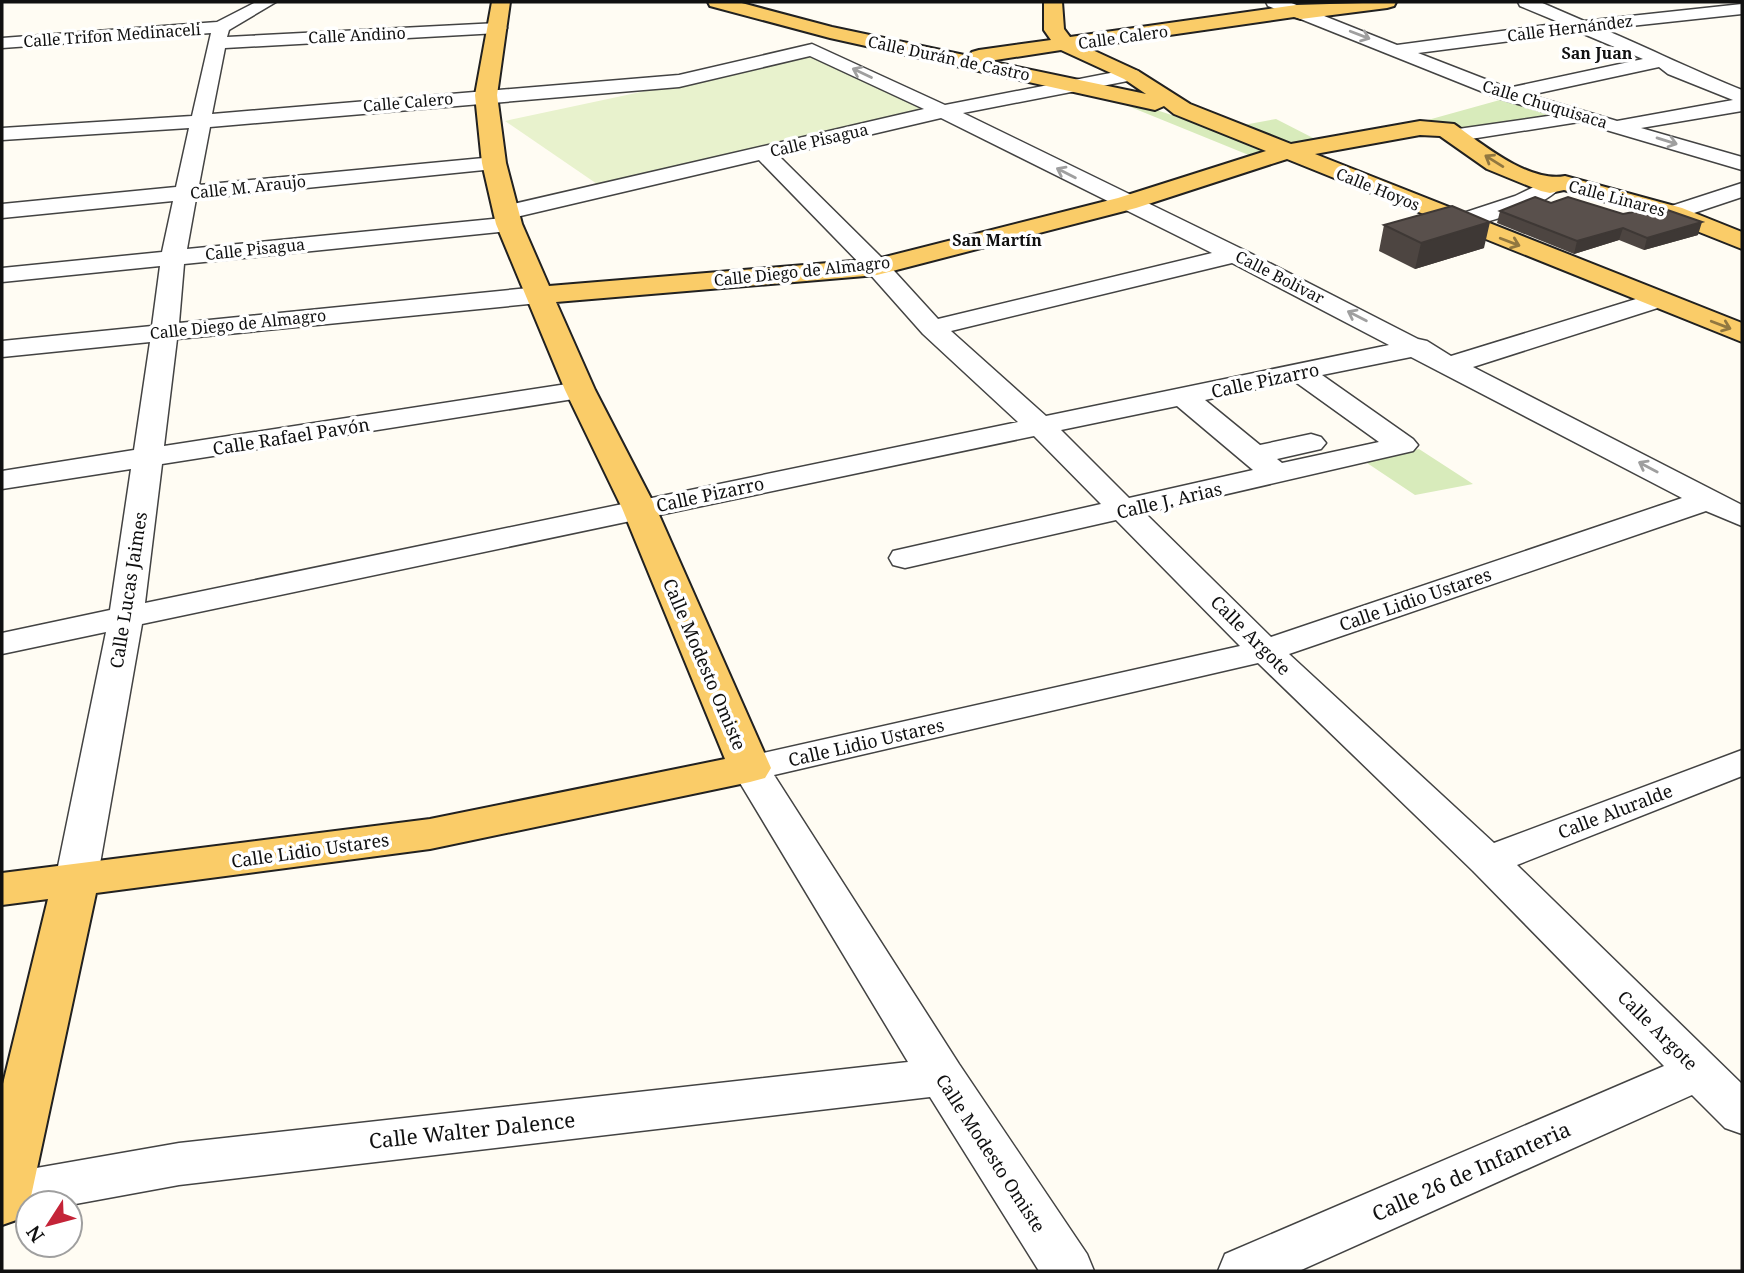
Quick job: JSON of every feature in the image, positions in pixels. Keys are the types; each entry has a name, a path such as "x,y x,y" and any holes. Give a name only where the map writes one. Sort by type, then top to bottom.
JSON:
{"main road":[{"name":"Calle Modesto Omiste","path":"501,2 486,95 494,163 508,218 580,390 639,508 750,768"},
{"name":"Calle Durán de Castro","path":"717,2 830,32 1182,109"},
{"path":"1053,2 1054,30 1066,45"},
{"name":"Calle Calero","path":"949,59 1387,2"},
{"name":"Calle Hoyos","path":"1066,45 1131,75 1182,109 1742,333"},
{"name":"Calle Diego de Almagro","path":"539,295 877,267 1127,203 1287,152 1420,128 1446,129 1458,135"},
{"name":"Calle Linares","path":"1458,135 1496,164 1550,186 1565,183 1673,213 1742,242"},
{"name":"Calle Lidio Ustares","path":"2,889 430,834 750,768"},
{"name":"Calle Lucas Jaimes","path":"3,1198 76,881"}],"street":[{"path":"219,35 268,2"},
{"name":"Calle Chuquisaca","path":"1274,2 1505,94 1742,164"},
{"path":"1525,2 1662,61 1675,70 1742,97"},
{"path":"1703,7 1742,28"},
{"name":"Calle Hernández","path":"1397,50 1703,7 1735,10"},
{"name":"Calle Andino","path":"219,35 498,28"},
{"name":"Calle Trifon Medinaceli","path":"2,43 219,35"},
{"name":"Calle Lucas Jaimes","path":"76,881 126,618 149,458 173,257 219,35"},
{"name":"Calle Calero","path":"2,134 203,121 486,95 678,81 812,50"},
{"name":"Calle Bolivar","path":"812,50 943,111 1236,255 1742,517"},
{"path":"1505,94 1662,61"},
{"name":"Calle Pisagua","path":"2,275 508,218 763,152 943,111 1080,87 1131,75"},
{"path":"1614,125 1742,105"},
{"name":"Calle Diego de Almagro","path":"1458,135 1585,117"},
{"name":"Calle Argote","path":"763,152 877,267 932,328 1041,426 1265,651 1488,861 1742,1114"},
{"name":"Calle M. Araujo","path":"2,211 494,163"},
{"path":"1459,222 1523,201 1550,186"},
{"path":"1673,213 1742,190"},
{"path":"932,328 1236,255"},
{"name":"Calle Diego de Almagro","path":"2,349 539,295"},
{"path":"1451,365 1658,300"},
{"name":"Calle Pizarro","path":"2,643 1418,347"},
{"name":"Calle J. Arias","path":"905,558 1403,446 1301,373"},
{"name":"Calle Rafael Pavón","path":"2,480 580,390"},
{"path":"1184,397 1277,475"},
{"path":"1253,455 1379,428"},
{"name":"Calle Lidio Ustares","path":"750,768 1265,651 1709,499"},
{"name":"Calle Aluralde","path":"1488,861 1742,762"},
{"name":"Calle Modesto Omiste","path":"750,768 942,1077 1068,1271"},
{"name":"Calle 26 de Infanteria","path":"1244,1271 1699,1071"},
{"name":"Calle Walter Dalence","path":"3,1198 179,1164 942,1077"}],"green space":[{"path":"800,58 816,58 922,107 922,110 600,186 505,121"},
{"path":"1101,95 1166,113 1270,153 1256,158"},
{"path":"1507,98 1550,116 1462,129 1441,124 1417,123"},
{"path":"1276,119 1319,141 1290,146 1238,126"},
{"path":"1419,449 1473,484 1415,495 1364,461"}],"building":[{"path":"1535,197 1551,203 1568,197 1623,214 1659,207 1702,222 1647,238 1623,228 1577,241 1500,211"},
{"path":"1452,206 1490,222 1421,243 1384,225"}],"district":[{"name":"San Juan","path":"1597,53"},
{"name":"San Martín","path":"997,240"}]}
